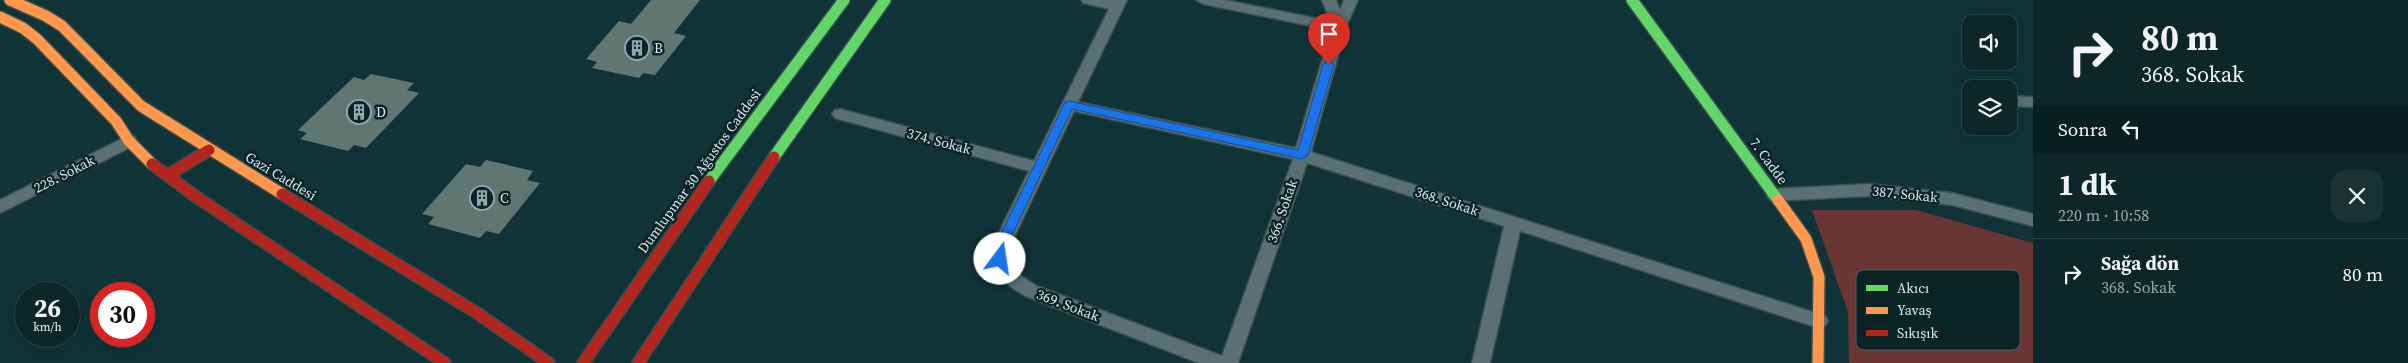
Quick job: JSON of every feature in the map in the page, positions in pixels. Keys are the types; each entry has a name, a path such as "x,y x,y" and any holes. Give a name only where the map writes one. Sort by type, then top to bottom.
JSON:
{"main road":[{"path":"0,3 5,0"},
{"name":"Gazi Caddesi","path":"10,0 30,3 62,26 141,106 208,150 477,314 549,363"},
{"name":"Dumlupınar 30 Ağustos Caddesi","path":"583,363 700,193 844,0"},
{"path":"638,363 741,204 885,0"},
{"name":"7. Cadde","path":"1632,0 1806,240 1819,276 1818,363"},
{"path":"0,16 23,28 36,39 116,121 129,141 168,175 195,196 444,363"},
{"path":"168,175 208,150"}],"street":[{"path":"1088,0 1119,3"},
{"path":"1203,0 1339,27"},
{"path":"1329,0 1339,27"},
{"name":"366. Sokak","path":"1229,363 1302,155 1339,27 1351,0"},
{"name":"369. Sokak","path":"1119,3 1001,246 1000,259 1005,272 1017,283 1031,291 1220,363"},
{"path":"2017,101 2033,102"},
{"name":"368. Sokak","path":"1069,105 1302,155 1819,320"},
{"name":"374. Sokak","path":"840,114 1038,168"},
{"name":"228. Sokak","path":"0,207 129,141"},
{"name":"387. Sokak","path":"1775,195 1868,190 1952,199 2033,220"},
{"path":"1481,363 1513,223"}],"shaded area":[{"path":"1812,210 1916,210 2033,243 2033,363 1849,363 1848,312"}],"building":[{"name":"B","path":"651,0 700,0 674,33 686,36 655,75 643,73 639,78 592,68 597,62 586,59 619,21 631,24"},
{"name":"D","path":"371,74 414,83 407,90 419,93 366,148 354,145 348,151 300,139 307,133 298,130 354,77 364,80"},
{"name":"C","path":"486,160 533,171 527,180 540,183 499,234 486,231 480,238 428,224 434,217 422,214 466,164 480,167"}],"traffic: fast":[{"path":"709,181 844,0"},
{"path":"774,157 885,0"},
{"path":"1632,0 1778,200"}],"traffic: slow":[{"path":"10,0 46,16 62,26 141,106 282,194"},
{"path":"0,17 23,28 37,39 116,121 129,141 152,164"},
{"path":"1778,200 1806,239 1819,277 1818,363"}],"traffic: jam":[{"path":"168,175 209,150"},
{"path":"638,363 741,204 774,157"},
{"path":"152,164 195,196 445,363"},
{"path":"583,363 709,181"},
{"path":"282,194 477,313 549,363"}],"place":[{"name":"B","path":"637,48"},
{"name":"D","path":"359,112"},
{"name":"C","path":"482,198"}],"route":[{"path":"1000,259 1001,246 1069,105 1302,155 1329,64"}]}
